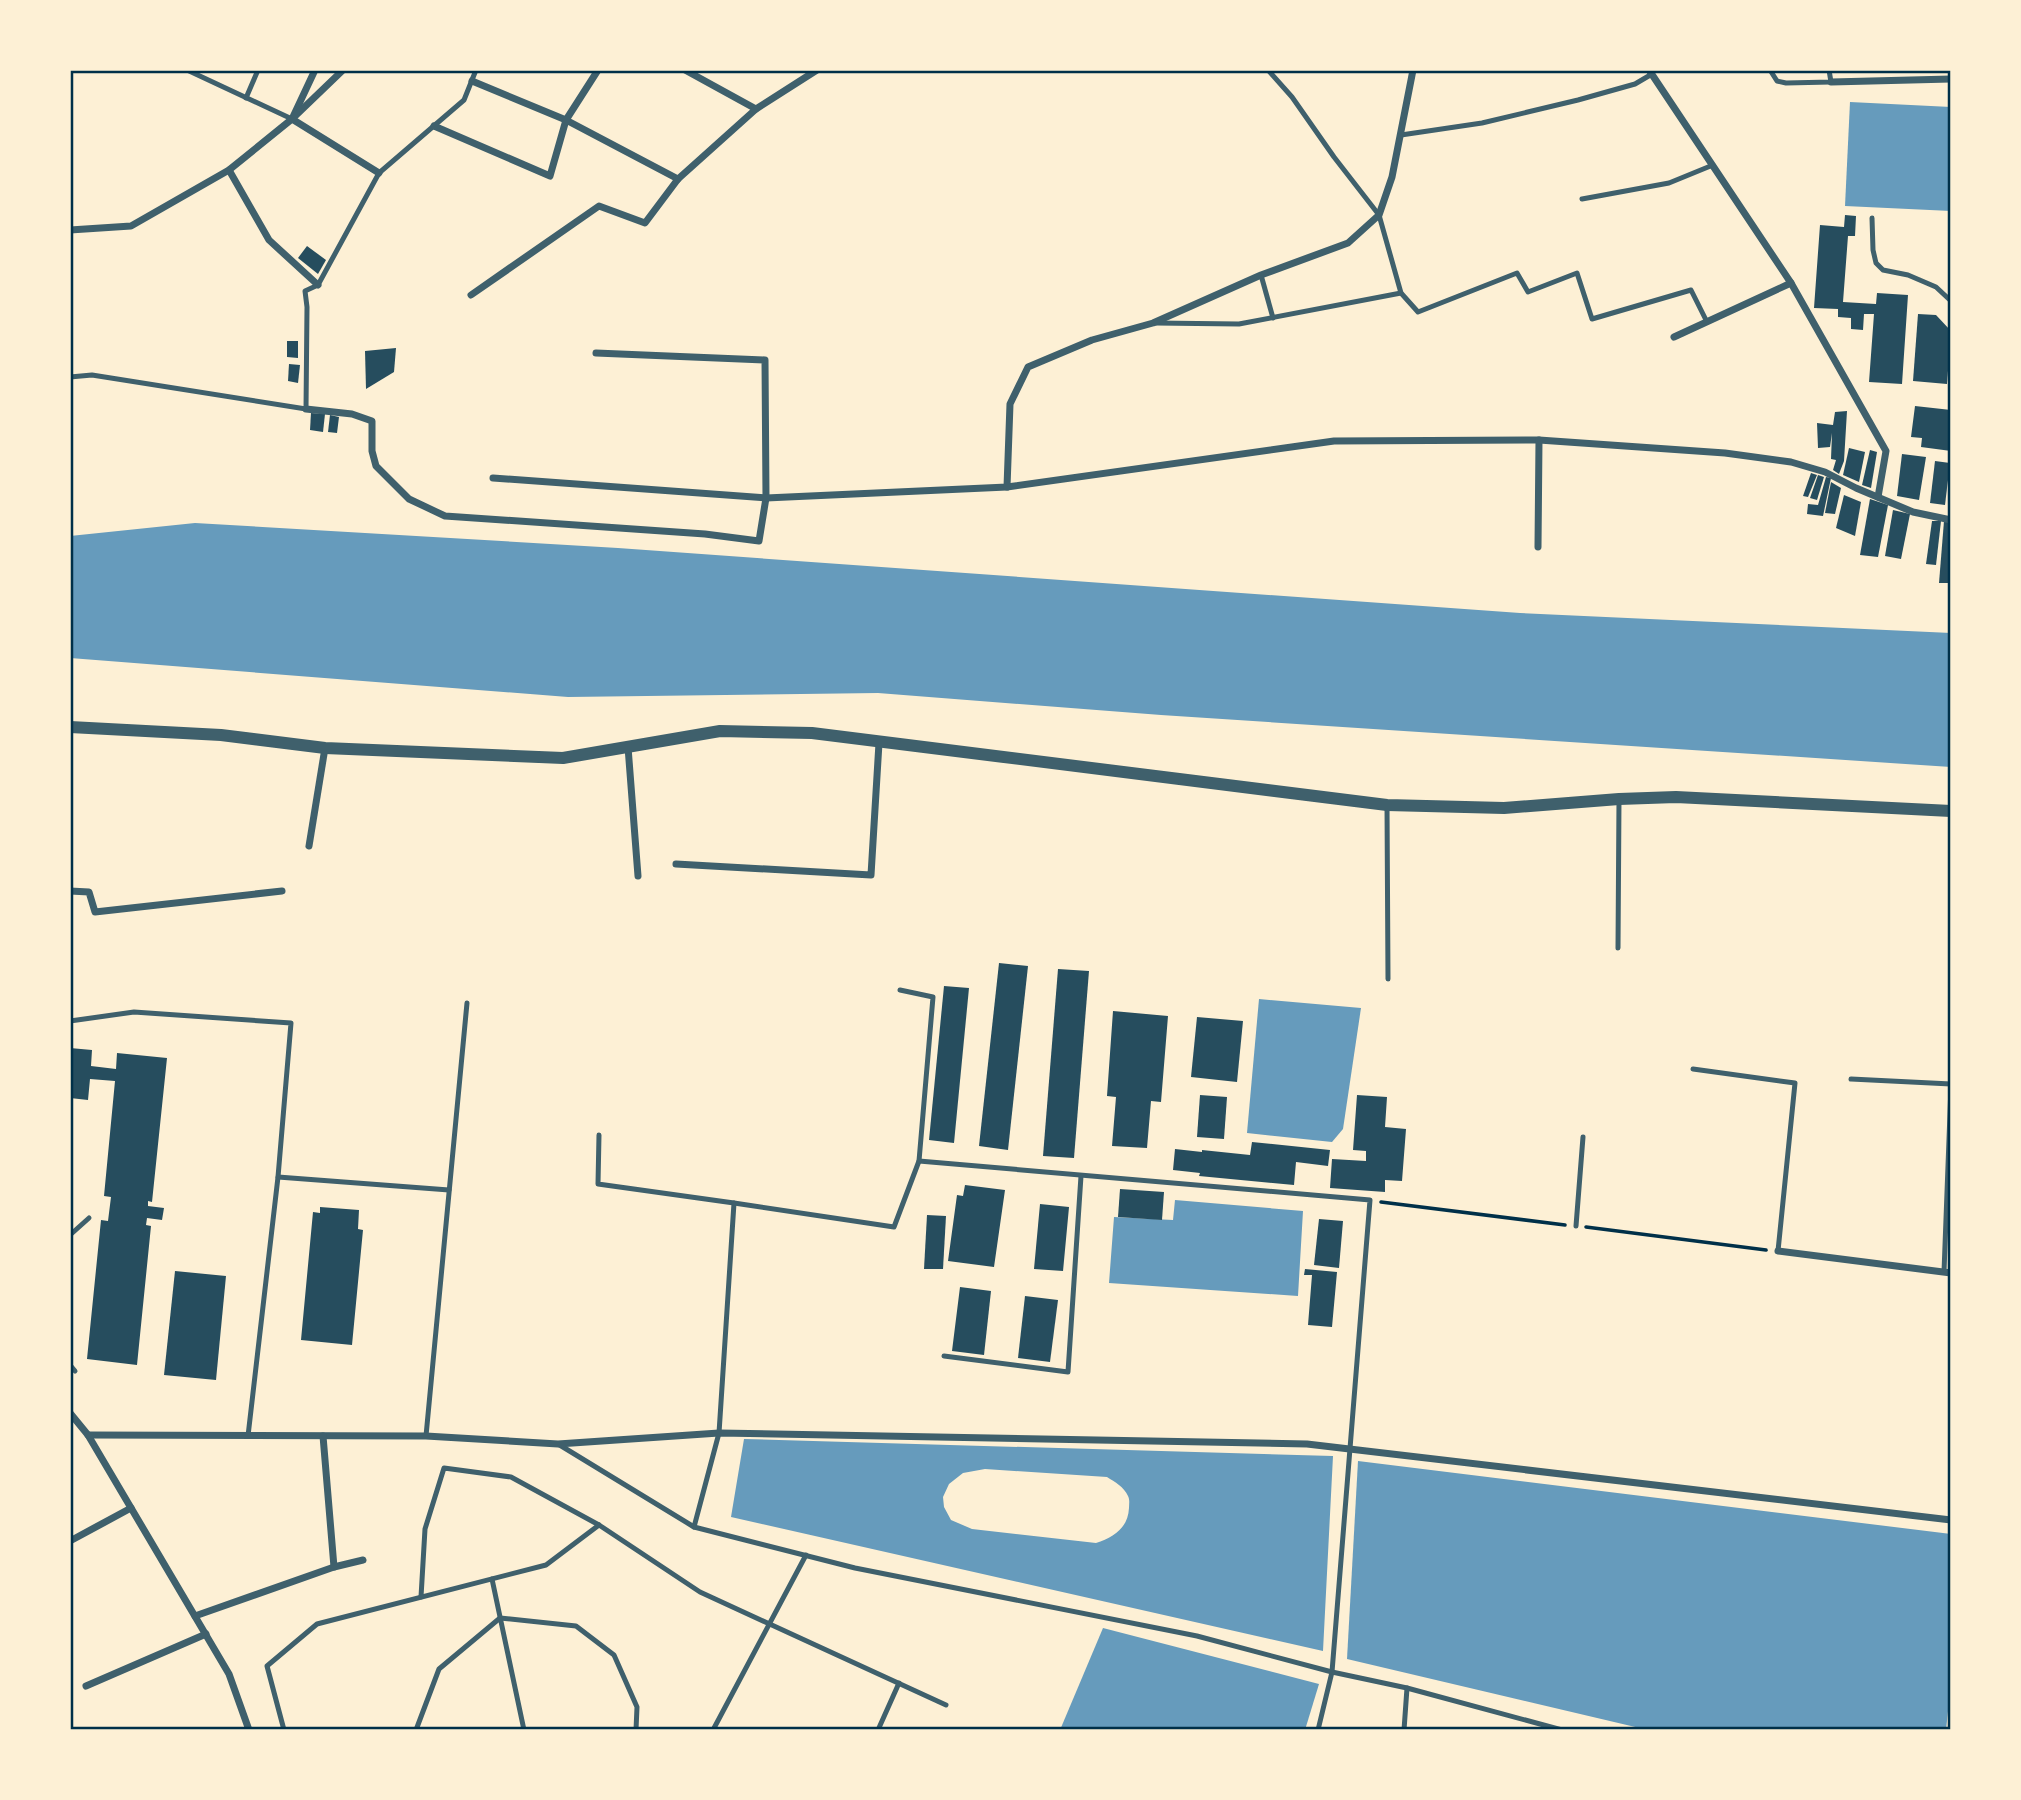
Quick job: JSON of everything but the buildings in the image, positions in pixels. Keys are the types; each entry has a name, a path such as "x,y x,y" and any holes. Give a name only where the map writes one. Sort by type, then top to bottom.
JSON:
{"street":[{"path":"292,119 315,70"},
{"path":"70,230 131,226 229,170 292,119 343,70"},
{"path":"434,126 550,176 566,120 598,70"},
{"path":"685,70 757,108"},
{"path":"471,295 599,206 645,223 678,179 757,108 817,70"},
{"path":"1007,487 1010,404 1028,367 1092,340 1153,323 1261,275 1348,243 1379,215 1392,177 1413,70"},
{"path":"1651,72 1791,283 1886,451 1878,497"},
{"path":"1831,82 1948,79"},
{"path":"472,81 566,120 678,179"},
{"path":"292,119 379,173"},
{"path":"229,170 270,240 318,285"},
{"path":"1674,337 1791,283"},
{"path":"306,409 352,414 372,421 372,451 376,466 409,499 445,516 705,534 759,541 766,498 765,360 596,353"},
{"path":"493,478 766,498 1007,487 1335,440 1539,440 1725,453 1791,462 1825,472 1913,512 1951,520"},
{"path":"1538,547 1539,440"},
{"path":"70,727 221,735 325,748 562,758 720,731 812,733 1387,805 1504,808 1676,797 1951,811"},
{"path":"676,864 871,875 879,743"},
{"path":"628,747 638,876"},
{"path":"309,846 325,748"},
{"path":"70,891 89,892 95,912 282,891"},
{"path":"1779,1251 1947,1273"},
{"path":"70,1413 88,1435 229,1674 249,1730"},
{"path":"88,1435 426,1436 558,1444 719,1433 1307,1444 1951,1520"},
{"path":"323,1436 334,1567"},
{"path":"70,1541 131,1508"},
{"path":"195,1616 334,1567 363,1560"},
{"path":"86,1686 206,1634"}],"lane":[{"path":"187,70 292,119"},
{"path":"246,97 258,70"},
{"path":"70,377 92,375 306,409 306,291 318,285 379,173 464,100 476,70"},
{"path":"1268,70 1292,97 1379,215 1401,293 1418,312 1517,273 1528,292 1577,273 1592,319 1691,290 1707,321"},
{"path":"1770,70 1777,81 1786,83 1831,82 1829,70"},
{"path":"1945,70 1948,79"},
{"path":"1401,135 1482,123 1542,109 1635,83 1651,72"},
{"path":"1582,199 1669,183 1713,165"},
{"path":"1872,218 1872,250 1876,263 1883,270 1908,275 1936,287 1951,301"},
{"path":"1261,275 1273,318"},
{"path":"1153,323 1239,324 1401,293"},
{"path":"1618,948 1619,799"},
{"path":"1387,805 1388,979"},
{"path":"599,1135 598,1185 894,1227 919,1161 933,997 900,990"},
{"path":"426,1436 467,1003"},
{"path":"70,1021 134,1012 291,1023 278,1177 248,1436"},
{"path":"1693,1069 1795,1083 1779,1251"},
{"path":"1851,1079 1951,1085 1947,1273"},
{"path":"1576,1226 1583,1137"},
{"path":"919,1161 1370,1200 1332,1672 1318,1730"},
{"path":"944,1356 1068,1372 1081,1176"},
{"path":"278,1177 449,1191"},
{"path":"694,1527 719,1433 734,1203"},
{"path":"70,1235 89,1218"},
{"path":"70,1365 75,1371"},
{"path":"558,1444 694,1527 855,1568 1197,1636 1562,1730"},
{"path":"421,1597 425,1529 444,1468 511,1477 599,1525 700,1592 946,1705"},
{"path":"284,1730 267,1666 317,1624 546,1565 599,1525"},
{"path":"713,1730 806,1555"},
{"path":"492,1579 524,1730"},
{"path":"416,1730 439,1669 500,1618 576,1626 614,1655 637,1707 636,1730"},
{"path":"878,1730 899,1683"},
{"path":"1404,1730 1407,1688"}],"water":[{"path":"1850,102 1951,107 1951,211 1845,206"},
{"path":"195,523 618,548 1520,613 1951,633 1951,767 1161,715 878,693 568,697 70,658 70,536"},
{"path":"1259,999 1361,1008 1343,1129 1332,1142 1247,1133"},
{"path":"1175,1200 1303,1211 1298,1296 1109,1283 1114,1217 1173,1220"},
{"path":"744,1439 1333,1456 1323,1651 731,1517","holes":["985,1469 1107,1477 1126,1493 1129,1500 1128,1515 1119,1531 1096,1543 972,1529 951,1520 944,1507 943,1497 949,1484 963,1473"]},
{"path":"1358,1461 1951,1534 1951,1683 1946,1730 1648,1730 1347,1659"},
{"path":"1103,1628 1319,1684 1305,1730 1060,1730"}]}
